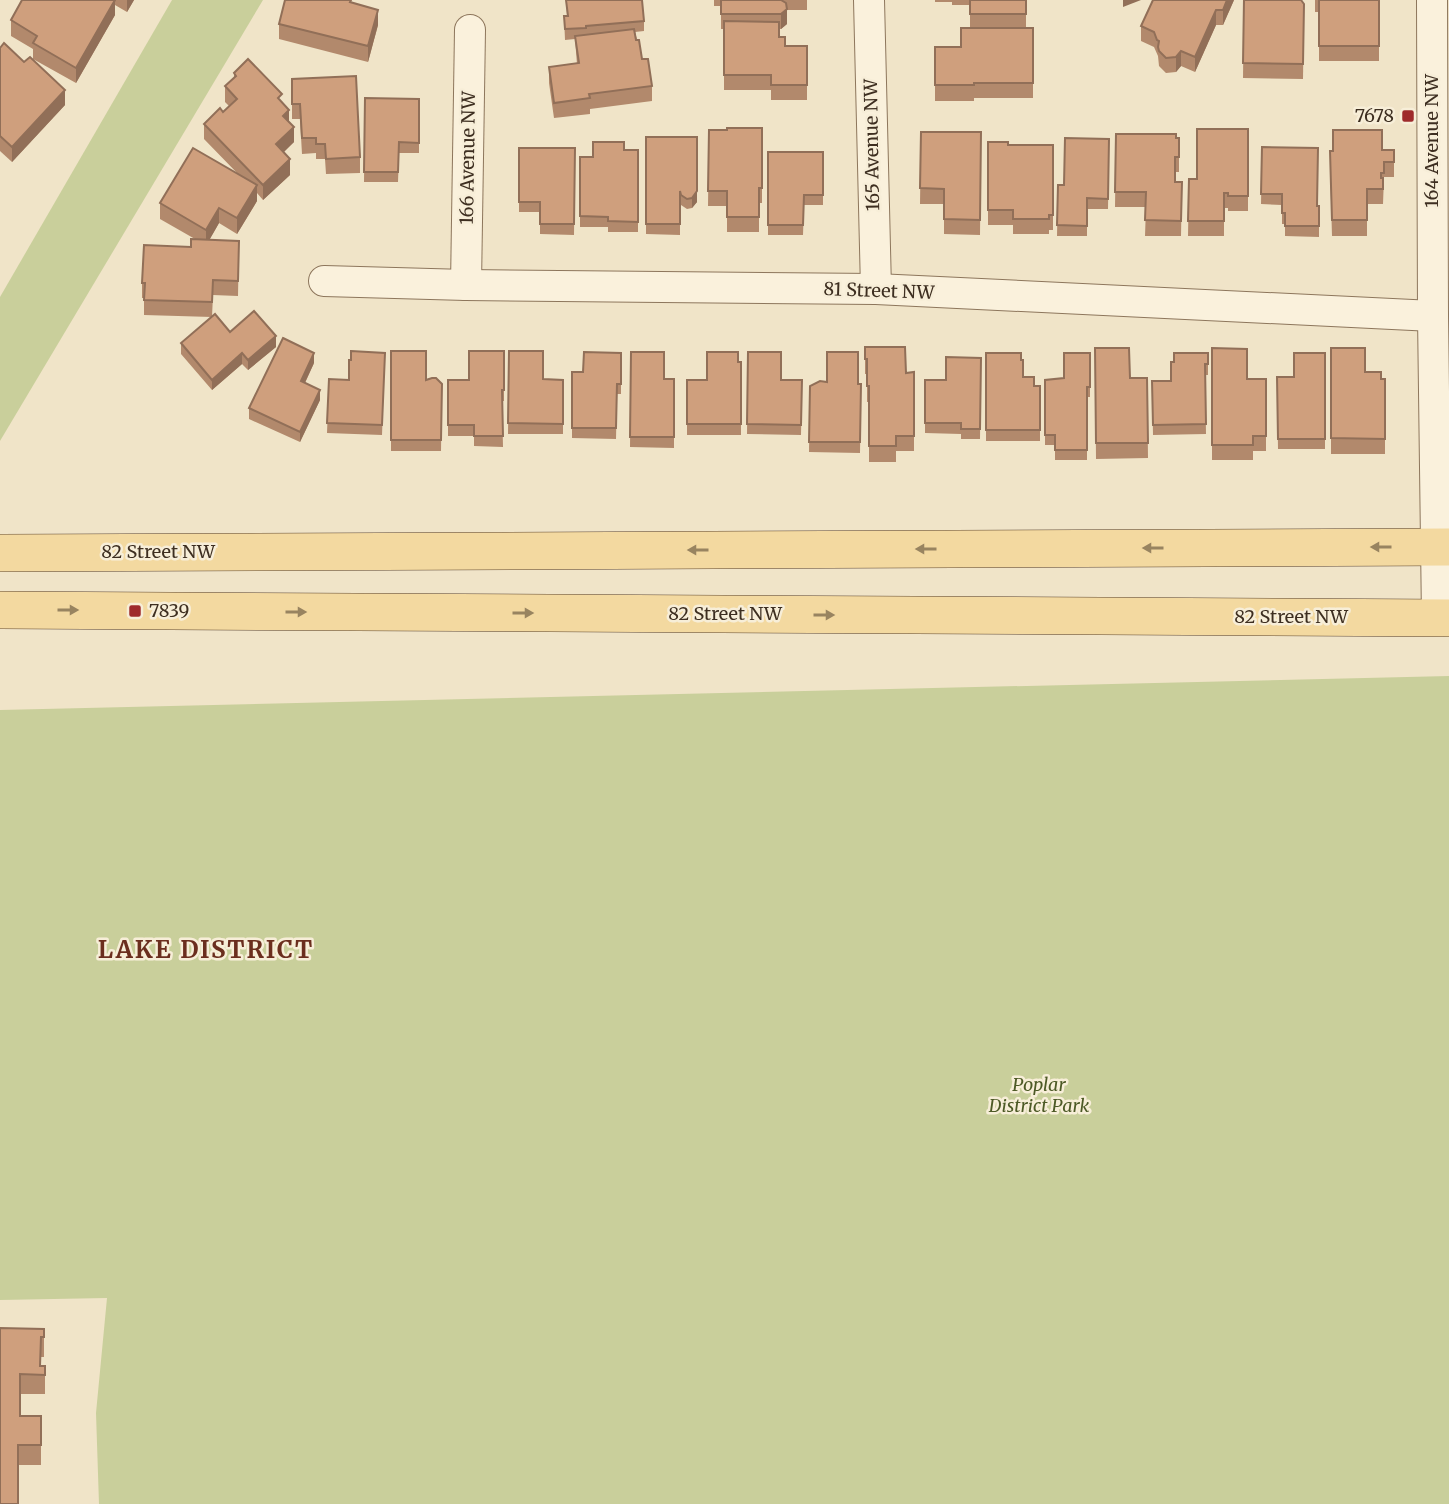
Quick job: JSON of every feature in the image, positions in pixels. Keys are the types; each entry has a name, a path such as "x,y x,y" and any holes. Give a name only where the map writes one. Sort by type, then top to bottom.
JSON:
{"main road":[{"name":"82 Street NW","path":"8,550 1443,547"},
{"name":"82 Street NW","path":"0,610 1443,618"}],"street":[{"name":"165 Avenue NW","path":"869,0 876,289"},
{"name":"164 Avenue NW","path":"1432,0 1433,316 1443,547 1443,618"},
{"name":"166 Avenue NW","path":"466,285 470,30"},
{"name":"81 Street NW","path":"324,281 876,289 1433,316"}],"green space":[{"path":"172,0 263,0 0,441 0,297"},
{"name":"Poplar District Park","path":"1449,676 1449,1504 99,1504 96,1413 107,1298 0,1300 0,710"}],"building":[{"path":"22,0 115,0 76,68 33,43 37,36 11,20"},
{"path":"285,0 351,0 350,2 378,10 368,46 279,24"},
{"path":"566,0 642,0 644,21 565,29 564,16 568,16"},
{"path":"721,0 781,0 786,3 787,9 781,14 721,14"},
{"path":"970,0 1026,0 1026,14 970,14"},
{"path":"1153,0 1227,0 1223,10 1216,10 1195,57 1181,51 1176,57 1166,58 1159,51 1159,41 1154,32 1141,26"},
{"path":"1244,0 1301,0 1304,4 1303,64 1243,63"},
{"path":"1319,0 1379,0 1379,46 1319,46"},
{"path":"724,21 779,22 779,37 785,37 785,46 807,46 807,85 771,85 771,75 724,75"},
{"path":"961,28 1033,28 1033,83 935,85 935,47 961,47"},
{"path":"634,29 642,59 648,59 652,86 589,94 590,98 554,103 549,67 579,63 575,36"},
{"path":"4,43 24,62 30,57 65,90 12,147 0,136 0,48"},
{"path":"248,59 282,94 278,98 289,110 283,116 294,127 276,144 290,159 263,185 204,124 220,108 223,112 237,99 225,86"},
{"path":"356,76 360,157 326,159 325,144 316,144 316,138 302,138 300,104 292,104 292,79"},
{"path":"365,98 419,99 419,143 399,142 398,172 364,172"},
{"path":"762,128 759,217 727,217 727,191 708,191 709,130"},
{"path":"1197,129 1248,129 1248,196 1228,196 1228,193 1224,193 1224,221 1188,221 1189,179 1197,179"},
{"path":"1333,130 1382,130 1382,150 1394,150 1394,162 1384,162 1384,173 1381,173 1383,189 1367,189 1367,220 1332,220 1330,151 1333,151"},
{"path":"921,132 981,132 980,220 944,219 944,189 920,188"},
{"path":"1116,134 1176,134 1176,138 1179,138 1179,157 1175,157 1175,182 1182,182 1181,221 1145,220 1146,192 1115,192"},
{"path":"646,137 697,137 697,191 692,198 687,199 680,191 680,224 646,224"},
{"path":"1065,138 1109,139 1108,199 1087,198 1087,226 1057,225 1058,185 1064,185"},
{"path":"593,142 624,142 624,150 638,150 638,222 580,216 580,157 593,157"},
{"path":"988,142 1053,145 1053,215 1049,215 1049,219 1013,219 1013,210 988,210"},
{"path":"1262,147 1318,148 1319,226 1285,226 1282,194 1261,194"},
{"path":"193,148 257,185 237,218 219,208 206,230 160,203"},
{"path":"519,148 575,148 574,224 540,224 540,202 519,202"},
{"path":"768,152 823,152 823,195 804,195 803,225 768,225"},
{"path":"191,239 239,241 238,281 213,280 212,302 144,300 144,245 191,247"},
{"path":"254,311 276,336 248,360 242,353 212,380 181,343 215,314 230,332"},
{"path":"283,338 314,353 301,381 320,390 300,432 249,408"},
{"path":"865,347 905,347 906,373 914,372 914,436 896,436 896,446 869,446 869,386"},
{"path":"1095,348 1129,348 1130,378 1147,378 1148,443 1096,443"},
{"path":"1212,348 1247,349 1247,379 1266,379 1266,436 1253,436 1253,445 1212,445"},
{"path":"1331,348 1365,348 1365,372 1381,372 1381,379 1385,379 1385,439 1331,438"},
{"path":"351,351 385,353 382,425 327,423 329,379 349,380"},
{"path":"391,351 426,351 426,380 436,378 442,384 441,440 391,440"},
{"path":"469,351 504,351 503,436 474,436 474,425 448,425 448,380 469,380"},
{"path":"509,351 543,351 543,379 563,380 563,424 508,423"},
{"path":"584,352 621,353 616,428 572,428 572,372 583,372"},
{"path":"631,352 664,352 664,379 674,379 674,437 630,437"},
{"path":"707,352 738,352 738,362 741,362 741,424 687,424 687,380 707,380"},
{"path":"748,352 781,352 781,380 802,380 801,425 747,424"},
{"path":"827,352 858,352 858,384 861,384 860,442 809,442 810,386 820,381 827,382"},
{"path":"986,353 1021,353 1023,377 1034,377 1034,386 1040,386 1040,430 986,430"},
{"path":"1064,353 1090,353 1087,450 1055,450 1055,435 1045,435 1045,380 1064,378"},
{"path":"1174,353 1208,353 1208,364 1205,364 1206,424 1153,425 1152,381 1171,381"},
{"path":"1294,353 1325,353 1325,439 1278,439 1277,377 1294,377"},
{"path":"946,357 981,358 980,429 961,429 961,423 925,423 925,380 946,380"},
{"path":"0,1328 44,1329 44,1337 41,1337 40,1366 45,1366 45,1375 20,1374 20,1416 41,1416 41,1445 18,1445 18,1504 0,1504"}],"place":[{"name":"7678","path":"1408,116"},
{"name":"7839","path":"135,611"}],"district":[{"name":"LAKE DISTRICT","path":"206,950"}]}
